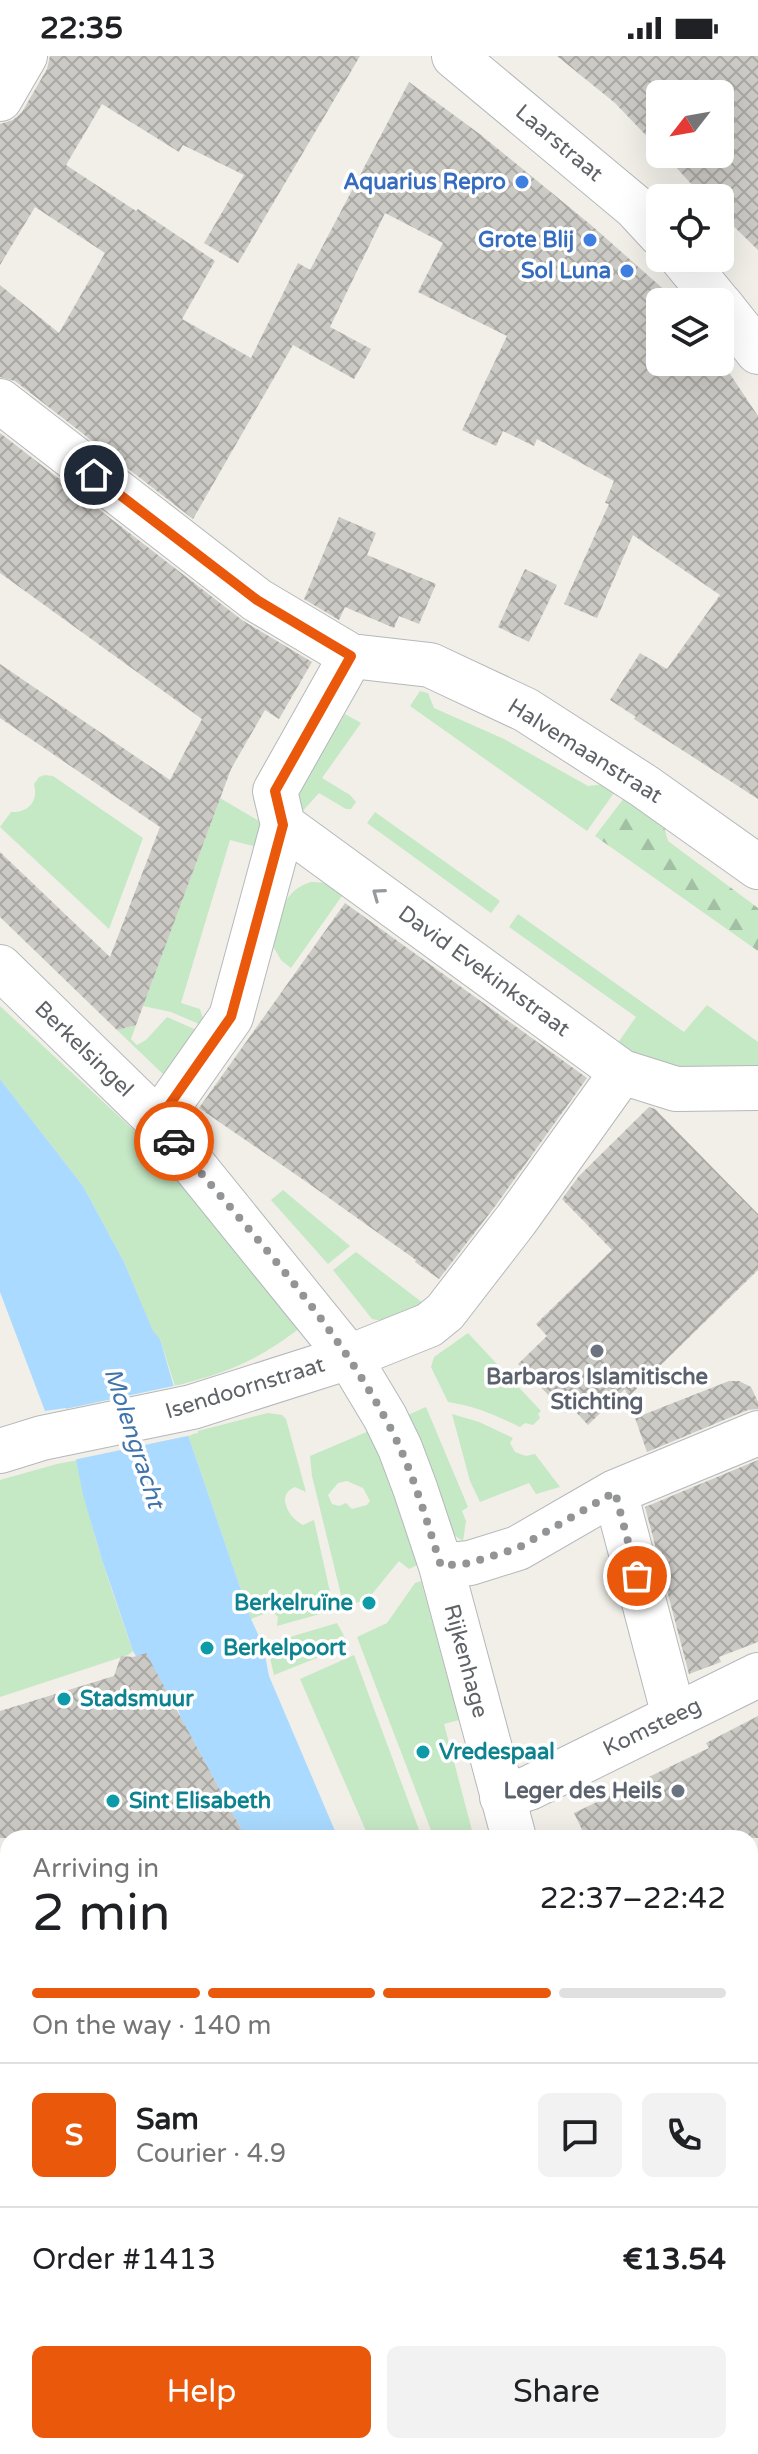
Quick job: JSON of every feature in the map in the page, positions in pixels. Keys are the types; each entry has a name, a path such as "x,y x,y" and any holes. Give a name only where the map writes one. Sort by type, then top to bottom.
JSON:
{"street":[{"path":"0,99 25,56"},
{"name":"Laarstraat","path":"454,56 646,219"},
{"path":"694,272 707,288"},
{"path":"734,322 758,352"},
{"name":"Halvemaanstraat","path":"0,401 257,600 351,656 430,665 526,710 644,786 758,867"},
{"path":"158,1121 231,1017 283,825 275,791 351,656"},
{"name":"David Evekinkstraat","path":"283,825 622,1072 676,1089 758,1088"},
{"name":"Berkelsingel","path":"0,967 158,1121 349,1357"},
{"path":"349,1357 429,1325 445,1312 516,1220 622,1072"},
{"name":"Isendoornstraat","path":"0,1451 42,1438 192,1407 349,1357"},
{"name":"Rijkenhage","path":"349,1357 400,1448 441,1566 508,1818"},
{"path":"441,1566 470,1563 518,1548 615,1492 758,1433"},
{"path":"615,1492 674,1716"},
{"name":"Komsteeg","path":"508,1818 529,1788 758,1675"}],"green space":[{"path":"420,691 428,693 434,708 504,739 588,786 607,784 616,790 587,831 410,706"},
{"path":"345,714 361,723 322,778 356,802 351,809 346,809 319,793 301,813 297,810 299,790"},
{"path":"45,775 53,776 143,838 109,929 0,827 11,812 31,805 35,796 34,784"},
{"path":"220,798 259,821 261,848 230,840 181,1003 200,1009 206,1027 171,1012 143,1006"},
{"path":"624,798 663,823 668,841 758,908 758,951 595,836"},
{"path":"375,812 500,901 491,913 367,823"},
{"path":"311,882 328,883 344,893 291,968 281,960 271,943 288,898 301,886"},
{"path":"518,914 684,1032 707,1005 758,1042 758,1071 675,1071 615,1047 636,1017 509,927"},
{"path":"0,1006 138,1134 300,1328 240,1364 175,1386 160,1339 153,1332 124,1262 83,1186 0,1079"},
{"path":"167,1017 203,1033 165,1076 117,1030 136,1025 131,1039 137,1045 146,1040"},
{"path":"283,1190 350,1246 328,1264 271,1200"},
{"path":"356,1252 423,1303 391,1318 372,1319 333,1270"},
{"path":"468,1333 541,1411 538,1414 540,1418 533,1425 525,1423 520,1427 485,1412 448,1402 431,1367 434,1357"},
{"path":"426,1407 468,1507 462,1511 466,1521 463,1541 454,1535 408,1415"},
{"path":"268,1413 282,1415 286,1419 306,1492 295,1487 289,1491 286,1506 303,1525 314,1520 334,1610 277,1626 278,1617 272,1611 251,1619 188,1435"},
{"path":"452,1414 479,1422 513,1438 510,1443 515,1452 526,1456 535,1454 560,1487 536,1494 529,1483 480,1502 470,1481"},
{"path":"369,1431 417,1565 409,1569 399,1561 368,1599 344,1607 312,1476 310,1456","holes":["347,1481 363,1488 370,1501 367,1505 352,1509 346,1503 339,1506 332,1504 328,1495 338,1483"]},
{"path":"78,1460 94,1533 133,1651 0,1697 0,1480"},
{"path":"421,1581 459,1720 444,1724 472,1830 431,1830 357,1637 387,1623 415,1583"},
{"path":"337,1623 349,1645 274,1675 267,1644"},
{"path":"354,1655 419,1830 366,1830 300,1679"}],"water":[{"name":"Molengracht","path":"0,1079 83,1186 124,1262 153,1331 160,1339 188,1435 251,1619 263,1645 269,1676 335,1830 242,1830 176,1704 160,1697 133,1651 83,1495 66,1408 45,1411 0,1292"}],"pier":[{"path":"178,1385 192,1435 73,1460 63,1412 42,1414"}],"building":[{"path":"50,56 360,56 238,263 204,243 244,175 183,145 179,152 102,104 66,165 215,261 182,319 251,358 298,263 310,270 409,82 481,135 662,288 646,288 646,376 731,376 758,416 758,799 634,719 636,717 610,700 640,653 667,669 720,595 633,535 597,618 564,604 609,504 605,503 614,481 537,439 534,446 503,431 496,446 462,430 507,336 418,292 443,243 385,213 330,327 371,349 354,379 293,345 193,519 15,381 0,377 0,285 59,333 105,253 35,207 0,265 0,124 13,120 22,112 47,69"},
{"path":"557,56 758,56 758,250 734,227 734,184 691,184 677,168 734,168 734,80 646,80 646,135 615,103"},
{"path":"0,433 242,620 312,662 279,719 265,710 231,769 136,1025 117,1030 0,917 0,852 110,957 160,827 0,718 0,664 170,780 202,719 0,573"},
{"path":"339,517 376,533 367,555 436,584 419,624 399,616 394,628 345,607 339,620 304,599"},
{"path":"525,569 557,585 529,642 498,627"},
{"path":"345,903 587,1078 439,1279 199,1108"},
{"path":"649,1107 655,1109 758,1214 758,1270 628,1397 625,1389 588,1425 572,1408 566,1413 518,1364 547,1336 536,1324 612,1250 562,1199 579,1176"},
{"path":"729,1381 739,1381 751,1387 758,1409 748,1410 647,1452 635,1418"},
{"path":"758,1460 758,1642 719,1657 721,1662 689,1674 645,1507"},
{"name":"Sint Elisabeth","path":"146,1653 242,1830 0,1830 0,1711 114,1676 121,1656 133,1657"},
{"path":"758,1716 758,1830 582,1830 574,1813 709,1748 706,1743"}],"way so far":[{"path":"174,1141 349,1357 400,1448 441,1566 470,1563 518,1548 615,1492 637,1576"}],"place":[{"name":"Aquarius Repro","path":"522,182"},
{"name":"Grote Blij","path":"590,240"},
{"name":"Sol Luna","path":"627,271"},
{"name":"Barbaros Islamitische Stichting","path":"597,1351"},
{"name":"Berkelruïne","path":"369,1603"},
{"name":"Berkelpoort","path":"207,1648"},
{"name":"Stadsmuur","path":"64,1699"},
{"name":"Vredespaal","path":"423,1752"},
{"name":"Leger des Heils","path":"678,1791"},
{"name":"Sint Elisabeth","path":"113,1801"}],"route":[{"path":"94,475 257,600 351,656 275,791 283,825 231,1017 158,1121 174,1141"}]}
